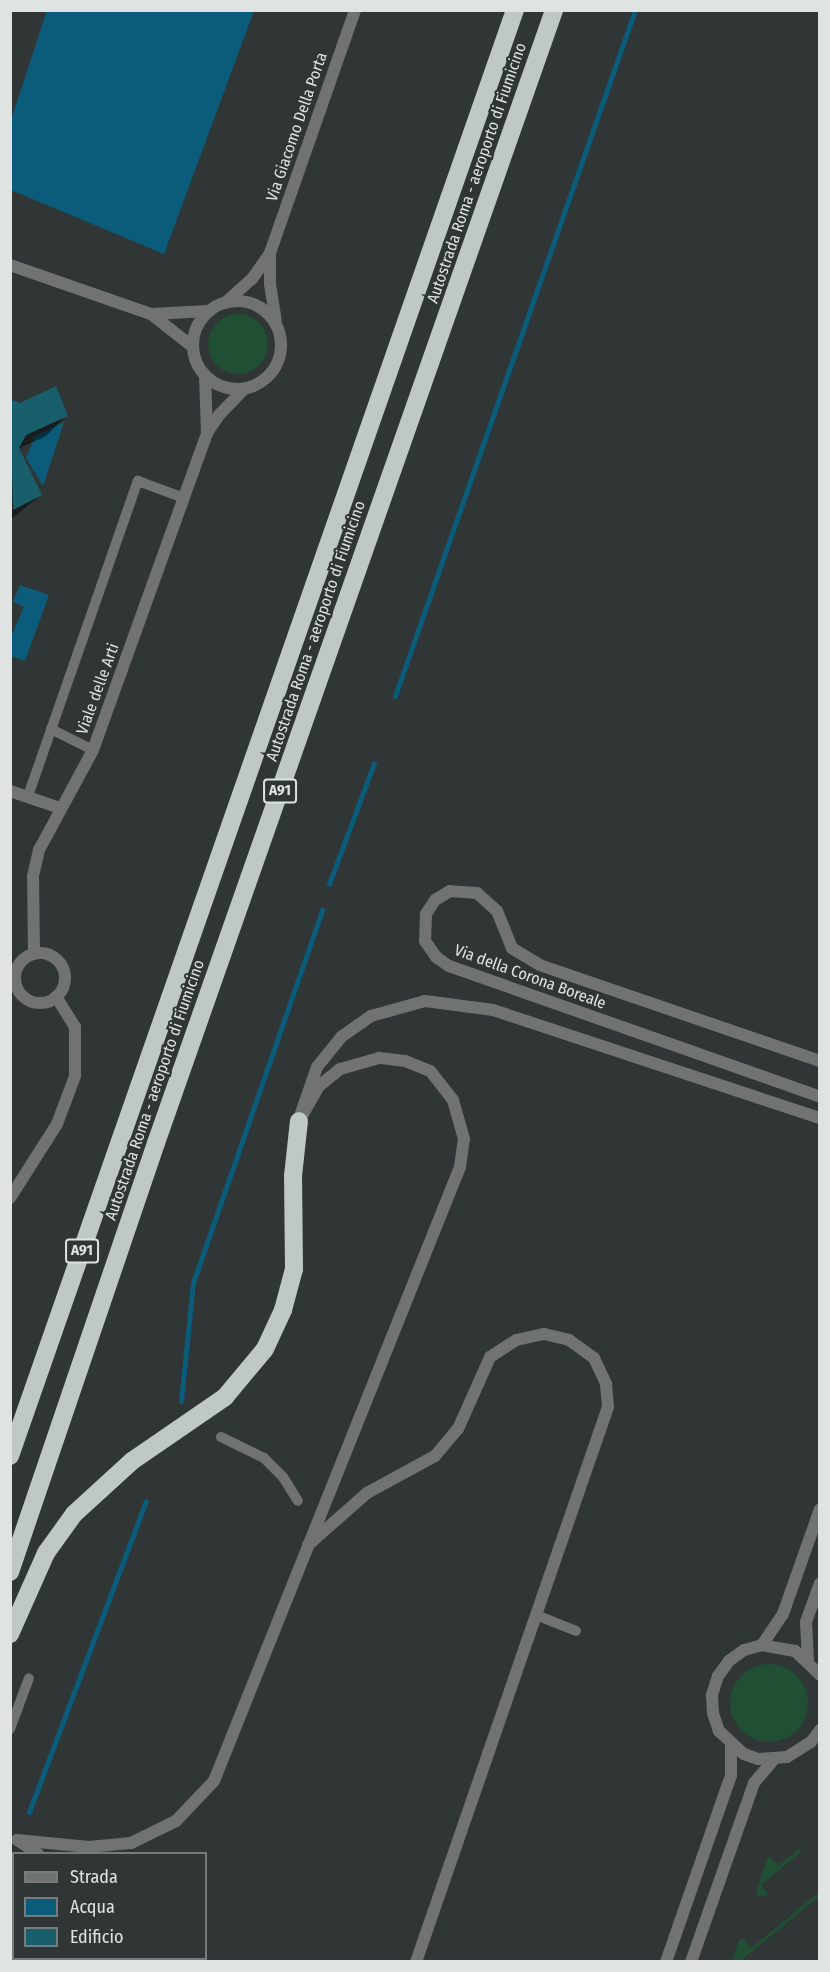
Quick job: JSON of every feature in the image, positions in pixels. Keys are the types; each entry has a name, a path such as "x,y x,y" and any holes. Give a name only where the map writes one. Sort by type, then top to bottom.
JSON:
{"highway":[{"name":"Autostrada Roma - aeroporto di Fiumicino","path":"10,1456 515,10"},
{"name":"Autostrada Roma - aeroporto di Fiumicino","path":"10,1572 160,1132 554,10"},
{"path":"10,1634 40,1564 74,1514 132,1461 225,1397 265,1349 283,1310 294,1269 293,1176 299,1121"}],"street":[{"name":"Via Giacomo Della Porta","path":"209,311 225,303 252,279 270,253 355,10"},
{"name":"Via Giacomo Della Porta","path":"245,388 259,383 275,368 282,344 270,284 270,253"},
{"path":"10,265 151,314 193,347 205,375 221,386 245,388"},
{"name":"Via Giacomo Della Porta","path":"225,303 253,303 276,323"},
{"path":"151,314 209,311"},
{"path":"193,347 198,326 209,311"},
{"name":"Viale delle Arti","path":"205,375 207,433"},
{"name":"Viale delle Arti","path":"34,954 33,876 44,838 93,750 207,433 220,414 245,388"},
{"path":"10,791 60,808"},
{"name":"Via della Corona Boreale","path":"819,1061 540,965 512,948 497,911 477,892 450,891 435,900 426,914 426,941 436,957 449,966 819,1097"},
{"path":"10,995 22,961 34,954 51,956 62,968 64,984 56,997 42,1003 27,1000 15,981"},
{"path":"10,1198 57,1124 75,1076 75,1028 56,997"},
{"path":"299,1121 317,1067 340,1037 371,1016 425,1001 493,1010 819,1118"},
{"path":"14,1838 89,1847 131,1843 176,1821 214,1781 460,1167 464,1139 458,1111 439,1080 418,1065 392,1059 366,1060 335,1073 311,1097 299,1121"},
{"path":"308,1545 367,1493 435,1456 458,1429 490,1357 516,1340 543,1334 569,1340 594,1358 606,1384 608,1407 416,1962"},
{"path":"762,1645 783,1614 819,1509"},
{"path":"808,1660 806,1622 819,1583"},
{"path":"819,1674 808,1660 779,1645 762,1645 744,1650 729,1661 712,1695 712,1713 719,1731 731,1746 744,1754 773,1760 800,1751 819,1731"},
{"path":"666,1962 731,1775 731,1746"},
{"path":"691,1962 754,1783 773,1760"},
{"path":"14,1838 35,1852"}],"lane":[{"path":"28,796 138,482 184,498"},
{"path":"51,729 93,750"},
{"path":"221,1437 264,1458 283,1477 298,1501"},
{"path":"536,1616 576,1631"},
{"path":"10,1729 29,1678"}],"green space":[{"path":"238,314 255,319 263,327 268,344 263,361 255,369 238,374 221,369 213,361 208,344 213,327 221,319"},
{"path":"761,1664 777,1664 791,1670 802,1681 808,1695 808,1711 802,1725 791,1736 777,1742 761,1742 747,1736 736,1725 730,1711 730,1695 736,1681 747,1670"},
{"path":"799,1849 802,1851 761,1885 769,1895 759,1896 756,1892 768,1856 779,1865"},
{"path":"819,1892 819,1897 740,1961 732,1961 739,1940 743,1938 751,1948"}],"water":[{"path":"47,10 254,11 164,254 11,190 11,120"},
{"path":"64,422 43,486 26,458 35,436"},
{"path":"20,585 49,595 25,661 11,656 11,636 24,607 13,602"}],"building":[{"path":"56,386 68,416 26,435 19,448 42,495 13,510 10,399 20,403"}],"waterway":[{"path":"395,696 635,10"},
{"path":"329,884 374,763"},
{"path":"181,1401 193,1283 322,910"},
{"path":"29,1812 146,1501"}]}
